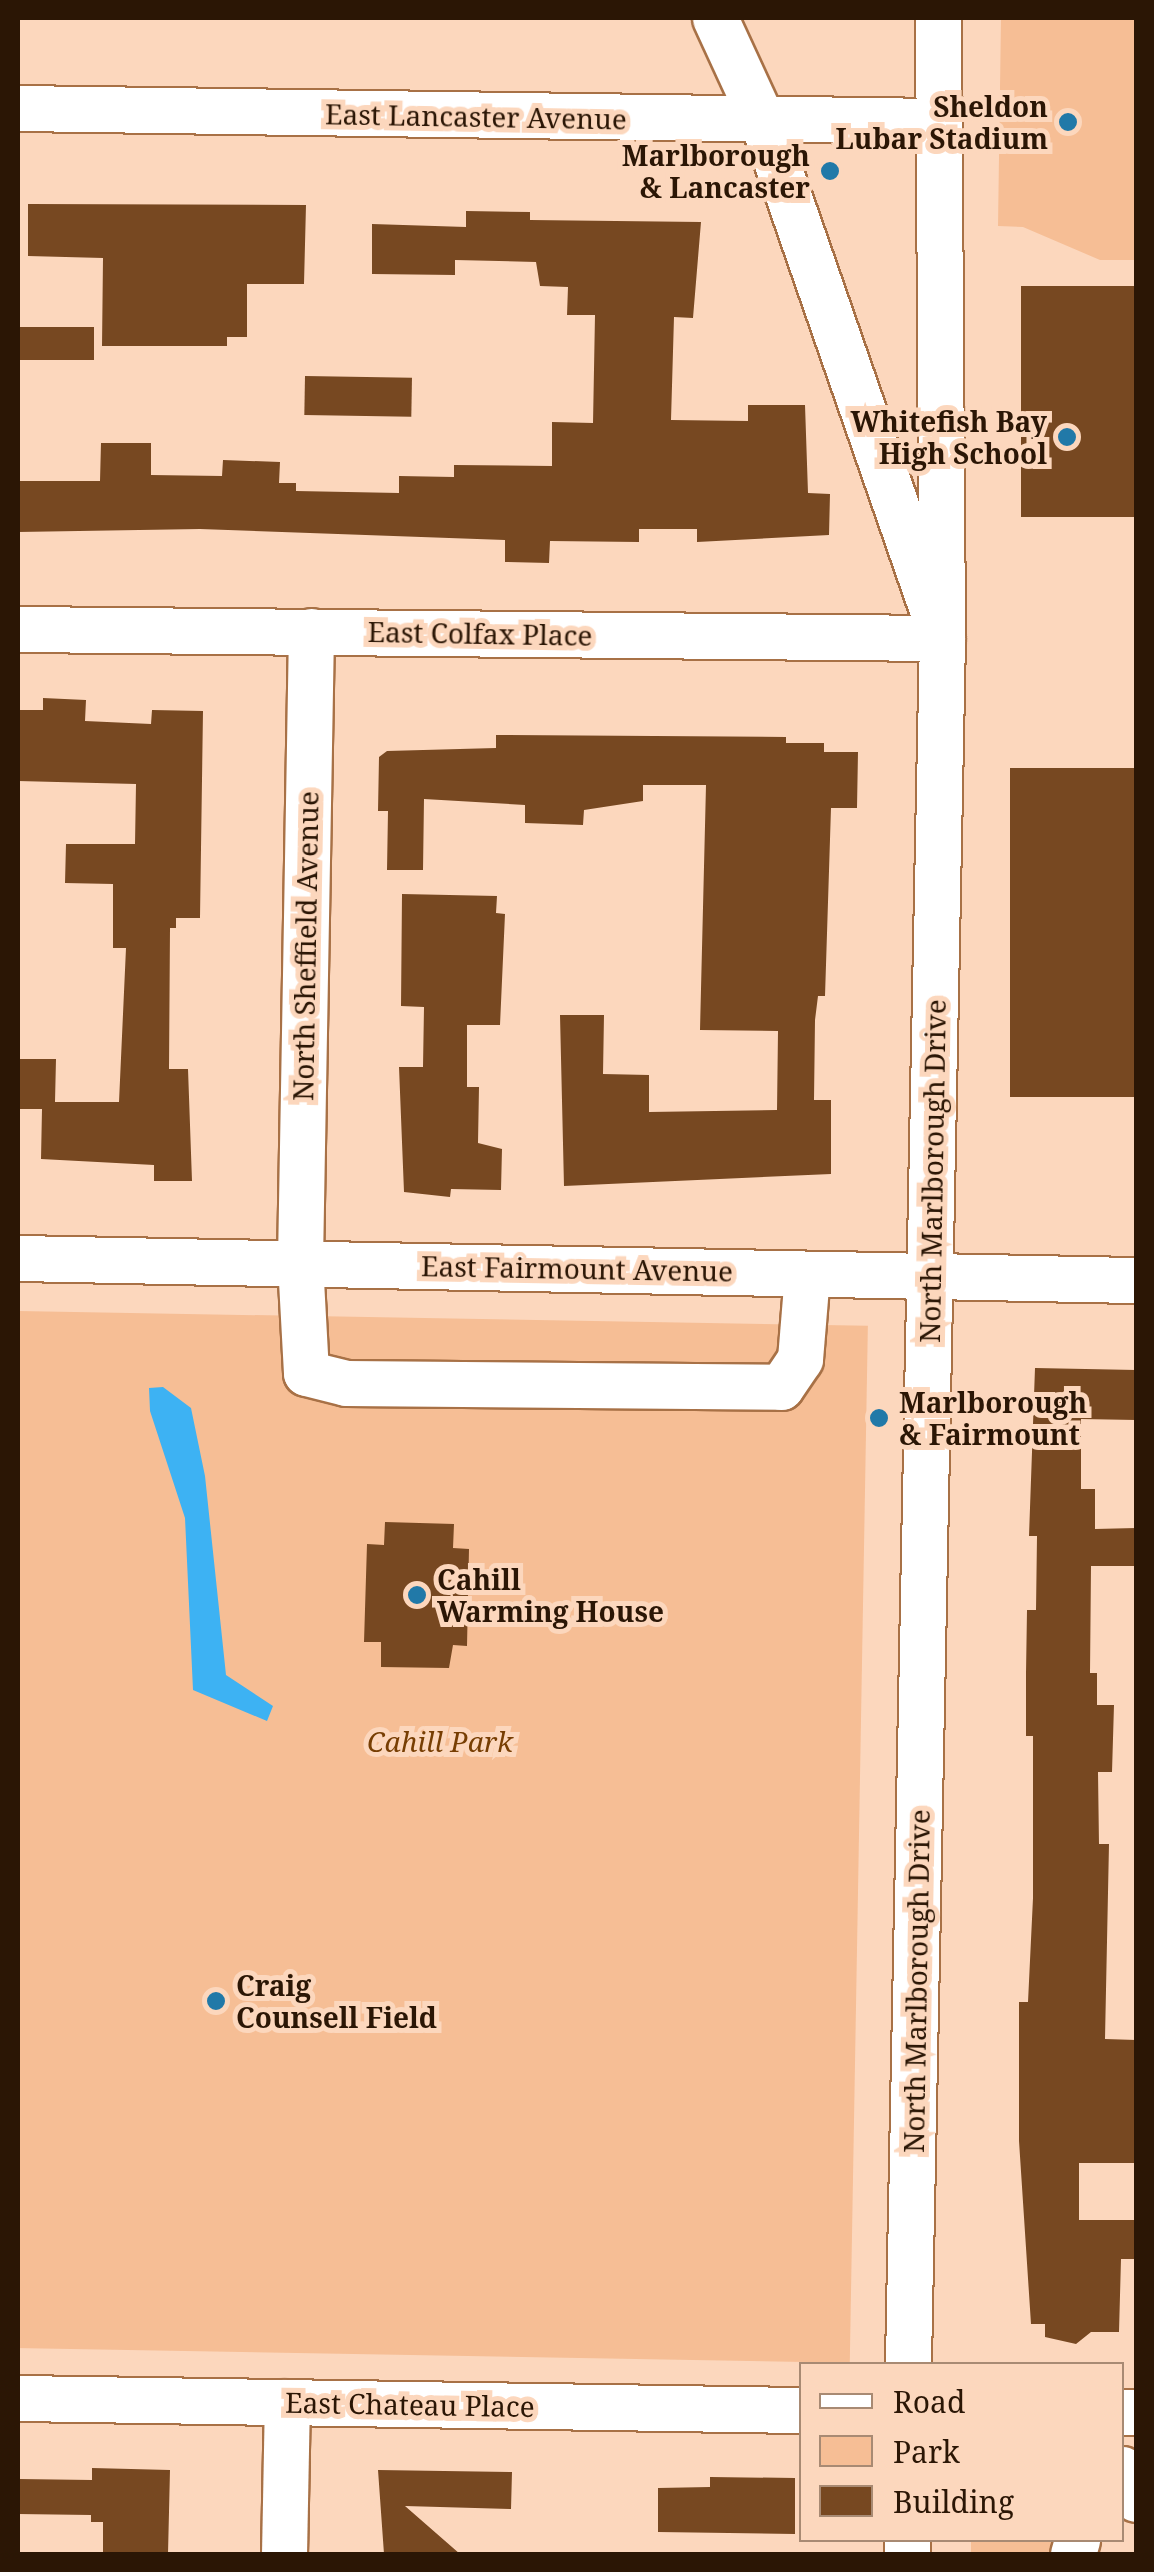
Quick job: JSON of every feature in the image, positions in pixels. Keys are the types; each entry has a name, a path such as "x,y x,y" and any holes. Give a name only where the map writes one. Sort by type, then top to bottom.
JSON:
{"street":[{"name":"North Marlborough Drive","path":"716,18 762,120 942,638 908,2362"},
{"path":"938,18 942,638"},
{"name":"East Lancaster Avenue","path":"18,108 936,121"},
{"name":"East Colfax Place","path":"18,628 942,638"},
{"name":"North Sheffield Avenue","path":"310,631 300,1262 306,1373 346,1383 780,1387 800,1360 807,1274"},
{"name":"East Fairmount Avenue","path":"18,1258 1136,1280"},
{"name":"East Chateau Place","path":"18,2398 799,2410"},
{"path":"284,2554 288,2402"},
{"path":"1124,2472 1136,2499"}],"green space":[{"name":"Sheldon Lubar Stadium","path":"1001,18 1136,18 1136,260 1100,260 1023,227 998,226"},
{"name":"Cahill Park","path":"18,1311 868,1326 850,2362 18,2348"},
{"path":"971,2542 1058,2542 1058,2554 971,2554"}],"water":[{"path":"163,1387 191,1408 205,1476 226,1675 273,1706 267,1721 193,1690 185,1518 150,1411 149,1388"}],"building":[{"path":"28,204 306,205 304,284 247,284 247,337 227,337 227,346 102,346 103,258 28,256"},
{"path":"466,211 530,212 530,220 701,222 693,318 674,317 671,420 748,421 748,405 805,405 808,493 830,494 829,535 697,542 697,529 639,529 639,542 550,541 549,563 505,562 505,540 200,529 18,532 18,481 100,481 101,443 151,443 151,475 222,476 223,460 280,462 279,483 296,483 296,491 399,493 399,476 454,477 454,465 552,466 552,422 593,423 595,315 567,315 568,287 540,286 536,262 455,260 455,275 372,274 372,224 466,227"},
{"path":"1021,286 1136,286 1136,517 1021,517"},
{"path":"18,327 94,327 94,360 18,360"},
{"path":"305,376 412,378 411,417 304,415"},
{"path":"43,698 86,700 85,721 151,724 152,710 203,711 200,918 176,918 176,928 170,928 169,1069 188,1069 192,1181 154,1181 154,1165 41,1159 42,1109 18,1109 18,1059 56,1059 55,1102 119,1102 126,948 113,948 113,884 65,883 66,844 135,844 136,784 18,781 18,710 43,710"},
{"path":"496,735 786,737 786,743 824,743 824,752 858,752 857,808 831,808 825,996 818,996 815,1020 814,1100 831,1100 831,1174 564,1186 560,1015 604,1015 603,1074 649,1075 649,1112 777,1110 778,1031 700,1030 706,785 643,785 643,801 584,810 583,825 525,823 525,805 424,799 423,870 387,870 388,811 378,811 379,757 387,751 496,748"},
{"path":"1010,768 1136,768 1136,1097 1010,1097"},
{"path":"402,894 497,896 496,913 505,914 500,1025 467,1025 467,1087 479,1087 478,1143 502,1149 501,1190 451,1189 450,1197 404,1192 399,1067 423,1067 424,1007 401,1006"},
{"path":"1035,1368 1136,1370 1136,1420 1081,1419 1081,1489 1095,1489 1095,1529 1136,1528 1136,1566 1091,1566 1090,1673 1097,1673 1097,1705 1114,1705 1112,1772 1098,1772 1099,1844 1109,1844 1105,2039 1136,2040 1136,2163 1079,2163 1079,2220 1136,2220 1136,2259 1121,2259 1119,2332 1091,2332 1076,2344 1045,2337 1045,2324 1031,2324 1019,2141 1019,2002 1028,2002 1033,1898 1033,1736 1026,1736 1026,1673 1027,1610 1036,1610 1037,1536 1029,1536"},
{"name":"Cahill Warming House","path":"385,1522 454,1524 453,1548 469,1549 467,1646 453,1645 449,1668 381,1667 381,1642 364,1642 367,1544 384,1545"},
{"path":"92,2468 170,2470 168,2554 103,2554 103,2522 91,2522 91,2515 18,2514 18,2479 92,2480"},
{"path":"378,2470 512,2472 511,2509 405,2506 460,2554 384,2554"},
{"path":"710,2477 795,2478 795,2534 658,2532 658,2488 710,2487"}],"place":[{"name":"Sheldon Lubar Stadium","path":"1068,122"},
{"name":"Marlborough & Lancaster","path":"830,171"},
{"name":"Whitefish Bay High School","path":"1067,437"},
{"name":"Marlborough & Fairmount","path":"879,1418"},
{"name":"Cahill Warming House","path":"417,1595"},
{"name":"Craig Counsell Field","path":"216,2001"}]}
